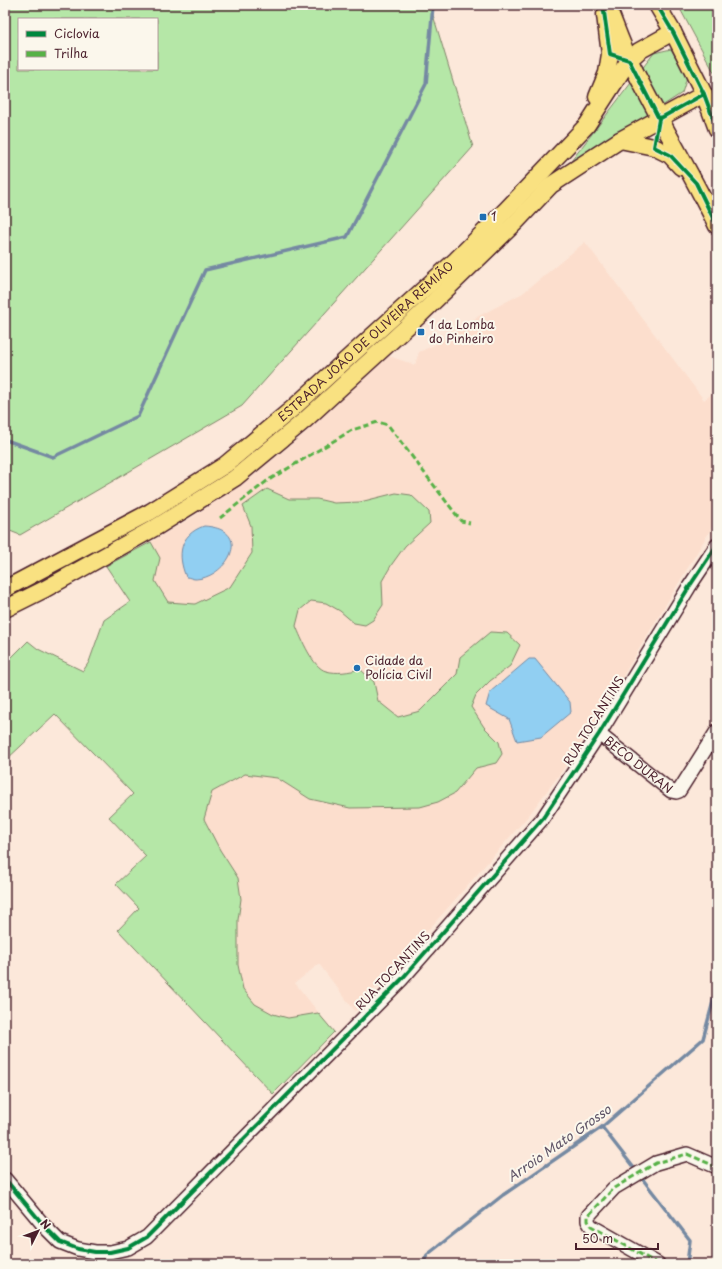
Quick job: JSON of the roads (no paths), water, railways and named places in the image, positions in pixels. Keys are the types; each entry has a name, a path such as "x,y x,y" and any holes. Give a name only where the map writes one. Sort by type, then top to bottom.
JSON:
{"main road":[{"path":"587,125 606,73 610,54 603,5"},
{"path":"607,5 629,60 696,183 717,226"},
{"path":"657,5 673,32 704,94 717,129"},
{"name":"ESTRADA JOÃO DE OLIVEIRA REMIÃO","path":"5,589 150,512 224,465 292,409 456,260 505,211 587,125 629,60 639,51 673,32"},
{"name":"ESTRADA JOÃO DE OLIVEIRA REMIÃO","path":"5,609 45,589 158,526 235,478 305,420 422,313 516,222 551,185 620,140 704,94"},
{"path":"620,140 654,147 670,155 696,183"}],"street":[{"name":"RUA TOCANTINS","path":"5,1179 46,1228 60,1242 78,1249 95,1252 110,1252 128,1248 147,1237 401,980 543,818 599,734 689,587 717,545"},
{"name":"BECO DURAN","path":"599,734 671,791 676,792 679,791 717,731"},
{"path":"658,1264 591,1226 588,1221 588,1216 614,1188 656,1163 687,1154 717,1167"}],"water":[{"path":"204,526 220,529 229,536 232,544 231,554 217,571 206,577 195,579 186,577 183,569 181,554 182,547 189,535"},
{"path":"529,659 535,659 570,702 571,712 541,737 517,741 509,719 486,706 490,692"}],"waterway":[{"path":"6,440 53,457 138,416 205,270 347,237 426,84 433,5"},
{"name":"Arroio Mato Grosso","path":"423,1264 427,1255 503,1195 602,1127 703,1039 717,987"},
{"path":"602,1127 690,1240 687,1264"}],"place":[{"name":"1","path":"483,217"},
{"name":"1 da Lomba do Pinheiro","path":"421,332"},
{"name":"Cidade da Polícia Civil","path":"357,668"}]}
